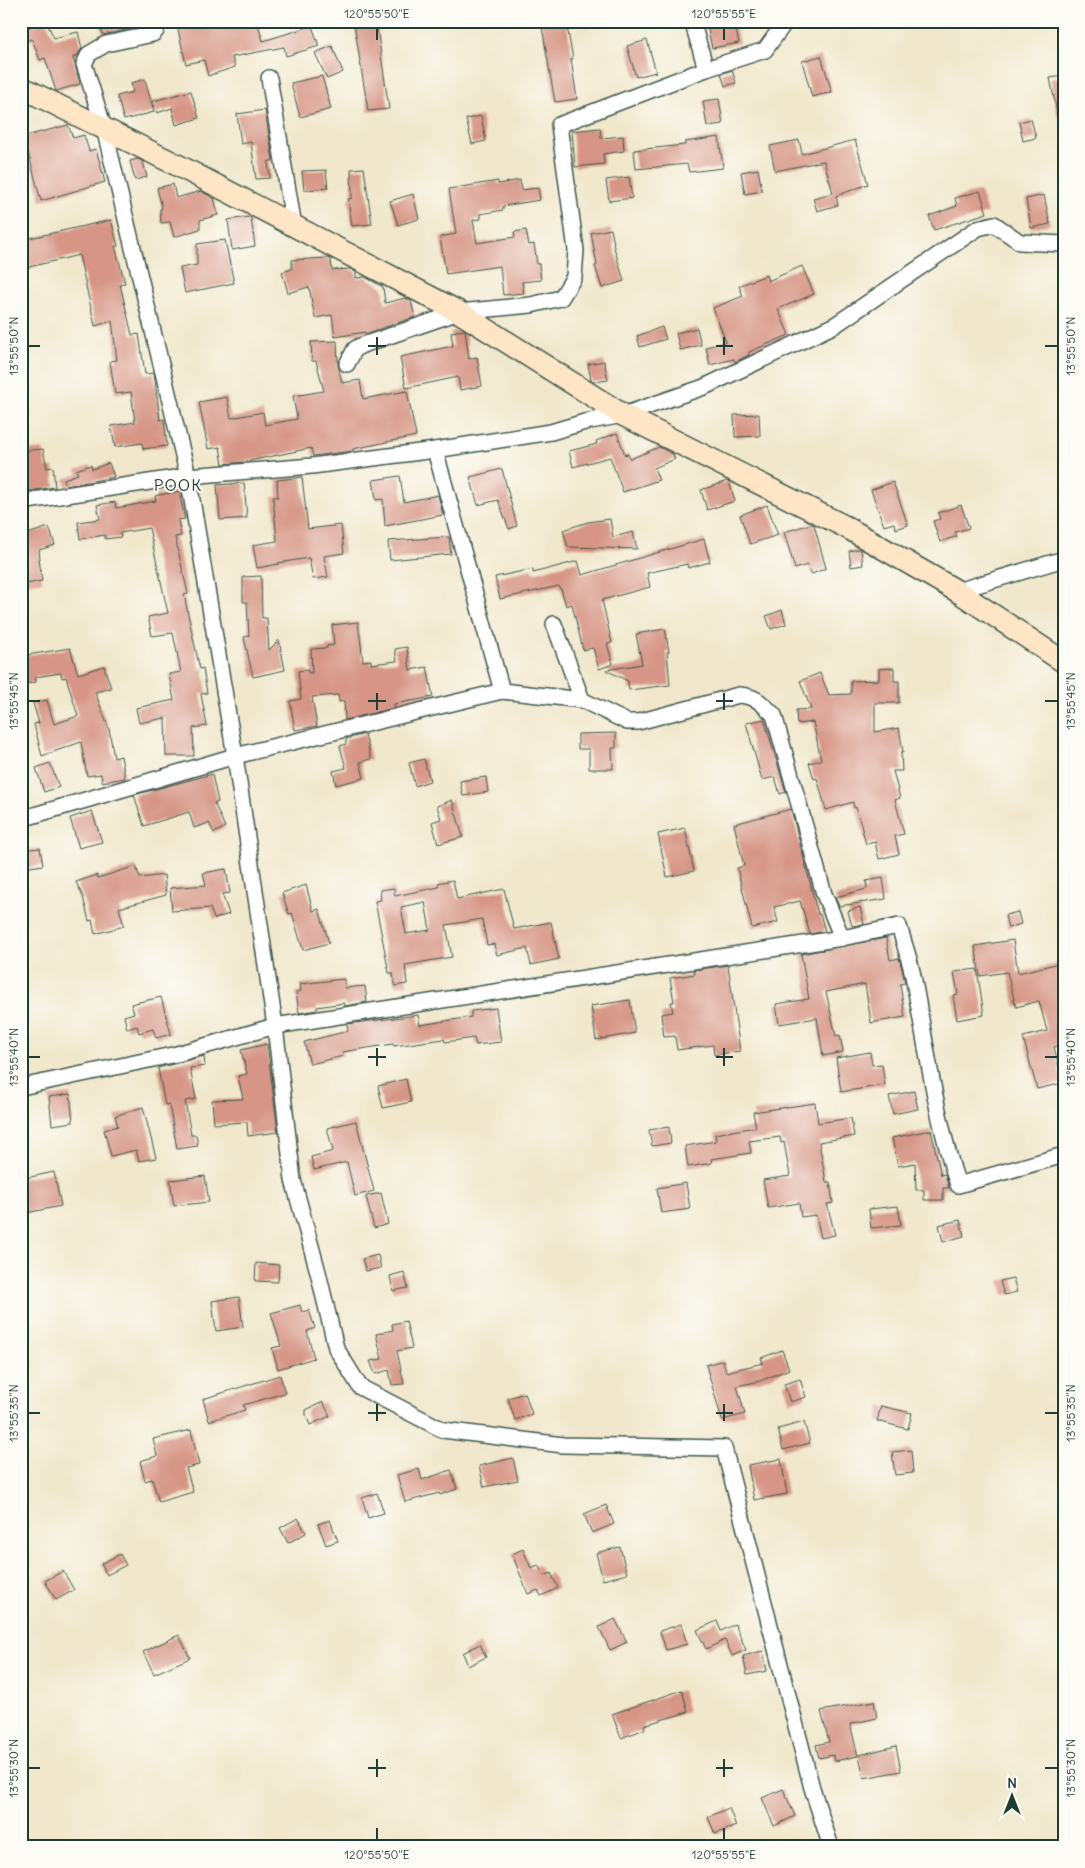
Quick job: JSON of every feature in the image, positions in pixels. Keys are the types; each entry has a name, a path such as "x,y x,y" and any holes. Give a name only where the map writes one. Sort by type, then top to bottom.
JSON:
{"street":[{"path":"347,364 354,348 459,312 531,304 561,298 574,277 576,250 559,124 706,69 765,50 786,21"},
{"path":"156,23 156,31 153,34 106,44 89,54 84,64 104,128 188,476 235,756 275,1026 293,1180 336,1348 360,1387 443,1430 563,1445 724,1448 812,1788 831,1847"},
{"path":"693,24 706,69"},
{"path":"269,78 294,226"},
{"path":"21,87 459,312 623,415 846,527 957,591 1064,662"},
{"path":"21,502 188,476 312,466 434,450 551,432 585,422 623,415 704,387 835,325 978,228 994,224 1020,242 1064,244"},
{"path":"434,450 502,691"},
{"path":"957,591 1064,559"},
{"path":"554,624 582,700"},
{"path":"21,819 235,756 502,691 582,700 627,722 638,722 739,696 752,697 761,702 774,715 824,894 842,938"},
{"path":"21,1087 177,1054 275,1026 842,938 899,926 914,980 919,1015 949,1160 958,1186 1064,1155"}],"building":[{"path":"46,21 54,38 78,32 82,48 77,56 73,57 80,84 56,91 45,58 40,60 32,39 27,41 22,30"},
{"path":"99,21 128,21 130,29 103,35"},
{"path":"176,21 257,21 263,41 312,26 319,46 286,56 284,47 232,57 235,67 208,76 204,60 186,64"},
{"path":"376,21 389,109 368,111 354,23"},
{"path":"541,21 566,21 573,59 571,59 577,99 555,102"},
{"path":"706,21 734,21 739,43 712,48"},
{"path":"647,40 656,72 636,77 627,46"},
{"path":"332,46 343,72 327,79 315,53"},
{"path":"821,56 832,92 812,97 802,61"},
{"path":"732,70 736,83 725,86 721,74"},
{"path":"322,76 331,109 300,117 291,83"},
{"path":"1064,76 1064,118 1058,118 1050,78"},
{"path":"145,79 154,112 124,120 117,96 133,92 131,83"},
{"path":"191,91 199,118 176,125 172,108 157,113 153,101"},
{"path":"719,99 723,124 707,126 703,101"},
{"path":"265,110 273,160 268,162 270,178 256,179 251,142 241,144 237,114"},
{"path":"481,116 486,141 472,144 466,119"},
{"path":"1031,119 1036,138 1023,141 1019,122"},
{"path":"68,125 73,138 84,135 89,151 96,149 105,182 41,201 22,137"},
{"path":"600,128 601,138 623,136 624,151 603,154 604,164 575,167 572,131"},
{"path":"719,137 723,168 689,172 687,164 636,169 634,150 685,145 685,142"},
{"path":"799,140 802,154 855,140 868,184 836,196 838,205 817,211 813,198 833,193 824,161 775,171 770,146"},
{"path":"138,159 143,162 147,177 135,180 130,161"},
{"path":"364,168 372,224 352,226 348,199 352,198 351,169"},
{"path":"758,169 762,191 745,194 741,172"},
{"path":"326,170 328,188 304,190 302,171"},
{"path":"629,177 632,198 609,201 606,180"},
{"path":"520,180 522,190 538,188 540,200 503,206 503,210 480,214 481,219 473,220 477,243 515,237 514,232 526,230 529,245 534,244 541,280 522,282 524,293 503,295 500,266 446,274 440,237 456,234 449,189 498,181 498,184"},
{"path":"173,184 176,198 201,191 214,198 218,215 200,220 200,229 174,237 170,222 161,223 160,209 162,208 157,188"},
{"path":"980,191 987,213 934,230 929,216 957,206 955,198"},
{"path":"413,194 419,219 398,225 390,201"},
{"path":"1044,195 1050,224 1031,228 1026,199"},
{"path":"251,218 255,246 232,250 228,220"},
{"path":"111,220 118,246 115,246 125,283 120,284 132,335 139,334 145,374 154,373 160,420 164,419 167,446 143,449 142,443 115,447 111,426 135,422 131,392 115,394 110,361 117,360 112,321 95,326 79,255 21,269 21,240"},
{"path":"611,229 613,244 624,281 602,288 595,266 597,265 591,233"},
{"path":"225,240 234,283 185,293 180,268 197,265 197,244"},
{"path":"331,259 332,270 350,269 356,272 356,278 365,277 383,287 385,303 405,298 411,301 415,317 365,334 365,332 335,337 332,315 315,318 309,287 288,293 282,272 292,269 292,260"},
{"path":"802,266 814,294 778,309 789,335 749,352 749,355 735,362 734,359 710,365 706,347 726,342 713,308 743,296 739,286 766,275 768,281"},
{"path":"662,327 666,339 640,347 637,336"},
{"path":"697,328 701,345 680,350 676,333"},
{"path":"465,330 469,359 477,357 482,386 460,390 458,377 406,388 400,357 453,346 451,332"},
{"path":"337,341 338,365 342,383 360,380 363,399 407,391 416,436 353,449 353,451 313,456 311,448 245,462 223,464 220,447 208,449 199,402 227,397 231,418 263,412 265,425 297,419 293,396 324,391 316,361 312,361 311,342"},
{"path":"604,361 608,380 594,382 591,380 588,364"},
{"path":"759,414 760,436 735,437 734,415"},
{"path":"617,433 625,455 628,454 630,459 659,447 673,454 675,459 654,468 659,480 623,492 610,457 573,467 569,451 597,444 596,441"},
{"path":"43,449 47,468 53,467 55,487 21,492 21,451"},
{"path":"109,463 114,477 66,486 64,479 78,474 76,470 91,465 92,469"},
{"path":"502,469 517,526 509,529 498,500 478,505 470,477"},
{"path":"400,476 404,502 438,495 443,515 385,526 383,499 376,500 373,480"},
{"path":"302,477 308,529 341,525 344,553 324,556 328,577 313,579 309,558 257,568 253,545 277,541 273,497 278,497 277,480"},
{"path":"727,481 735,501 707,510 701,490"},
{"path":"893,482 908,525 896,529 894,523 884,526 871,490"},
{"path":"244,483 247,518 220,520 217,485"},
{"path":"179,491 185,519 178,520 181,536 175,537 188,594 184,595 200,669 203,668 207,693 201,694 207,726 193,728 194,756 166,756 165,718 139,723 136,708 174,700 169,674 181,672 173,633 152,636 148,617 168,613 149,528 120,533 121,537 105,539 105,535 80,539 78,522 100,519 97,505 115,502 116,508 156,501 155,496"},
{"path":"767,505 778,535 750,544 740,515"},
{"path":"961,505 969,528 955,532 957,536 940,542 933,521 940,519 938,513"},
{"path":"610,519 613,537 633,532 637,549 568,547 563,530 588,522"},
{"path":"811,524 814,525 826,568 812,574 807,565 795,569 784,532"},
{"path":"49,527 55,545 39,550 42,581 21,585 21,536"},
{"path":"449,537 451,554 390,560 388,541"},
{"path":"704,539 710,562 688,568 687,564 647,573 650,587 602,600 612,643 607,644 613,664 599,669 593,648 583,650 572,604 566,606 559,586 500,599 495,577 533,569 533,573 578,561 582,575"},
{"path":"861,550 863,565 851,567 849,551"},
{"path":"261,576 262,618 267,618 269,650 279,640 285,670 253,677 244,637 249,636 247,602 243,602 243,577"},
{"path":"782,610 786,624 771,629 766,616"},
{"path":"358,622 363,661 371,660 371,664 397,661 395,649 407,647 410,670 427,667 433,697 394,704 394,708 345,720 344,701 339,702 338,695 312,697 317,726 295,730 290,701 301,699 298,671 308,670 308,673 312,673 311,649 327,648 327,646 334,645 332,625"},
{"path":"665,629 669,652 667,652 670,685 629,690 628,681 606,670 642,664 636,634"},
{"path":"70,648 78,674 104,666 111,688 95,692 109,729 114,758 121,756 125,778 102,782 101,774 87,776 81,742 42,756 34,724 39,723 33,703 47,700 54,724 78,716 66,677 62,678 61,673 35,677 36,682 21,685 21,656"},
{"path":"894,668 894,681 899,681 899,703 875,703 875,732 899,728 903,752 901,752 902,771 893,771 900,798 895,800 904,834 895,836 899,854 879,859 875,842 866,844 853,802 826,810 817,778 814,779 809,763 821,760 813,722 797,724 796,710 811,709 800,681 820,673 829,695 851,694 851,681 879,680 879,669"},
{"path":"764,719 786,792 780,794 775,777 762,780 746,723"},
{"path":"616,733 616,748 612,748 613,769 589,769 589,749 578,749 578,734"},
{"path":"365,734 371,759 360,762 364,778 336,785 333,771 346,768 340,746 346,744 346,739"},
{"path":"424,759 430,781 415,786 409,763"},
{"path":"50,763 59,787 44,792 36,768"},
{"path":"212,774 218,802 214,803 225,827 214,833 209,823 194,828 189,812 144,826 134,795"},
{"path":"486,777 488,792 463,796 460,781"},
{"path":"452,800 463,837 438,844 432,822 441,819 437,806"},
{"path":"791,809 818,914 820,914 825,931 810,934 800,901 774,907 778,922 752,928 737,868 744,866 734,824"},
{"path":"92,811 102,842 79,848 70,818"},
{"path":"685,828 694,871 667,877 658,834"},
{"path":"40,848 43,865 24,868 21,850"},
{"path":"136,866 140,878 164,875 166,895 119,908 124,926 95,934 92,920 89,921 83,897 76,882 97,875 98,878"},
{"path":"226,869 230,893 222,894 229,914 214,919 210,908 172,911 170,888 206,885 203,873"},
{"path":"883,878 886,899 839,906 835,897 867,889 866,881"},
{"path":"453,880 457,899 504,889 514,929 551,922 559,959 531,965 527,948 497,955 494,944 487,945 482,919 446,925 452,957 405,965 407,984 395,986 393,973 389,973 375,901 381,900 380,890 394,888 395,896 439,887 438,883","holes":["425,902 430,930 406,934 401,907"]},
{"path":"306,885 313,911 319,909 329,943 303,950 292,913 289,914 282,893"},
{"path":"860,907 864,924 852,926 848,911"},
{"path":"1018,912 1021,924 1008,928 1005,915"},
{"path":"886,938 890,960 899,958 902,969 905,983 900,984 905,1017 871,1023 865,984 826,992 836,1036 840,1035 843,1052 823,1056 817,1018 779,1024 776,1004 809,999 801,954"},
{"path":"1013,940 1018,973 1064,962 1064,1044 1054,1047 1063,1083 1037,1089 1023,1037 1047,1031 1039,1001 1016,1007 1007,972 980,976 975,946"},
{"path":"728,965 740,1051 714,1055 713,1045 677,1050 675,1036 664,1037 661,1014 673,1012 671,1002 674,1002 670,978 695,974 694,970"},
{"path":"977,969 984,1015 957,1020 953,995 958,994 954,972"},
{"path":"344,979 345,988 365,986 367,1002 345,1006 344,1003 317,1007 317,1010 299,1013 296,992 301,991 300,984"},
{"path":"161,997 171,1034 156,1038 153,1029 139,1033 137,1026 127,1029 124,1016 134,1013 131,1004"},
{"path":"630,1000 635,1033 596,1040 591,1006"},
{"path":"496,1008 501,1042 476,1045 474,1038 445,1042 444,1039 394,1046 393,1044 342,1052 343,1056 310,1064 304,1042 348,1031 347,1024 418,1015 420,1025 471,1017 471,1011"},
{"path":"267,1044 278,1132 248,1136 247,1122 214,1124 212,1100 243,1099 238,1076 247,1074 241,1050"},
{"path":"870,1052 872,1065 882,1064 885,1085 841,1092 836,1058"},
{"path":"204,1056 205,1066 190,1068 196,1099 185,1101 191,1135 196,1135 198,1146 177,1149 169,1104 165,1105 158,1068"},
{"path":"406,1079 411,1102 383,1108 378,1086"},
{"path":"914,1091 918,1109 893,1114 889,1096"},
{"path":"70,1094 73,1122 52,1125 49,1097"},
{"path":"815,1103 818,1123 851,1118 854,1136 819,1142 826,1182 830,1182 833,1203 827,1204 835,1235 821,1238 816,1215 801,1217 799,1203 768,1208 763,1180 790,1176 784,1142 781,1143 780,1137 749,1141 751,1153 711,1159 712,1163 688,1167 685,1146 716,1141 715,1134 756,1127 753,1112"},
{"path":"143,1107 156,1158 139,1161 136,1150 111,1156 104,1130 118,1126 115,1116"},
{"path":"356,1121 374,1191 355,1196 347,1162 314,1170 311,1157 333,1151 327,1128"},
{"path":"669,1127 671,1143 652,1146 649,1130"},
{"path":"931,1130 941,1175 945,1174 949,1188 943,1188 943,1200 924,1200 924,1190 916,1190 915,1163 898,1166 892,1138"},
{"path":"54,1172 61,1206 21,1214 21,1179"},
{"path":"205,1176 209,1202 174,1206 170,1180"},
{"path":"686,1183 690,1209 661,1213 657,1188"},
{"path":"381,1193 388,1224 374,1228 366,1196"},
{"path":"898,1206 901,1225 871,1228 869,1209"},
{"path":"960,1220 964,1236 943,1242 939,1225"},
{"path":"378,1255 381,1268 366,1271 362,1259"},
{"path":"256,1263 279,1265 278,1282 255,1281"},
{"path":"404,1272 408,1288 393,1291 390,1276"},
{"path":"1013,1278 1017,1292 1004,1295 1000,1281"},
{"path":"239,1297 243,1327 216,1331 212,1301"},
{"path":"300,1305 302,1312 309,1310 315,1328 307,1331 314,1358 278,1369 272,1348 281,1346 271,1313"},
{"path":"406,1321 412,1348 397,1351 404,1384 392,1385 389,1370 375,1374 370,1361 382,1359 376,1334 393,1330 392,1324"},
{"path":"782,1350 789,1369 760,1381 737,1386 745,1414 722,1420 706,1365 723,1360 726,1372 763,1363 761,1358"},
{"path":"280,1375 285,1393 243,1405 245,1410 209,1421 203,1399"},
{"path":"800,1379 806,1397 790,1402 784,1384"},
{"path":"525,1393 532,1414 515,1420 508,1398"},
{"path":"323,1402 330,1416 310,1425 306,1410"},
{"path":"881,1406 912,1413 908,1429 877,1421"},
{"path":"804,1422 810,1443 783,1450 778,1429"},
{"path":"191,1430 199,1465 186,1468 193,1492 159,1502 152,1479 145,1481 140,1461 157,1456 153,1439"},
{"path":"911,1450 913,1473 895,1475 892,1452"},
{"path":"513,1458 518,1480 484,1487 479,1466"},
{"path":"781,1459 787,1494 754,1500 748,1465"},
{"path":"419,1469 422,1480 451,1470 457,1489 440,1495 439,1493 405,1502 397,1475"},
{"path":"377,1493 384,1513 368,1518 362,1498"},
{"path":"606,1505 614,1524 592,1533 584,1514"},
{"path":"298,1518 306,1533 288,1543 280,1528"},
{"path":"330,1520 338,1541 326,1545 318,1524"},
{"path":"620,1547 627,1574 603,1580 596,1553"},
{"path":"523,1549 531,1568 538,1565 544,1576 551,1573 558,1588 541,1596 538,1590 528,1594 512,1554"},
{"path":"120,1554 126,1565 107,1575 101,1564"},
{"path":"63,1571 74,1590 56,1600 45,1581"},
{"path":"615,1619 627,1642 610,1650 599,1627"},
{"path":"717,1621 721,1631 735,1624 746,1650 732,1656 725,1640 706,1649 697,1630"},
{"path":"681,1624 687,1644 666,1650 660,1631"},
{"path":"179,1635 190,1658 154,1674 143,1652"},
{"path":"480,1644 486,1657 468,1666 463,1653"},
{"path":"763,1651 767,1671 747,1675 743,1656"},
{"path":"682,1690 688,1712 644,1725 645,1729 621,1738 612,1714"},
{"path":"874,1701 877,1718 850,1724 858,1756 835,1761 833,1755 819,1758 816,1745 829,1742 821,1711"},
{"path":"896,1746 901,1771 864,1778 859,1755"},
{"path":"783,1789 795,1816 774,1826 762,1798"},
{"path":"729,1808 736,1826 715,1834 708,1817"}],"district":[{"name":"POOK","path":"178,485"}]}
